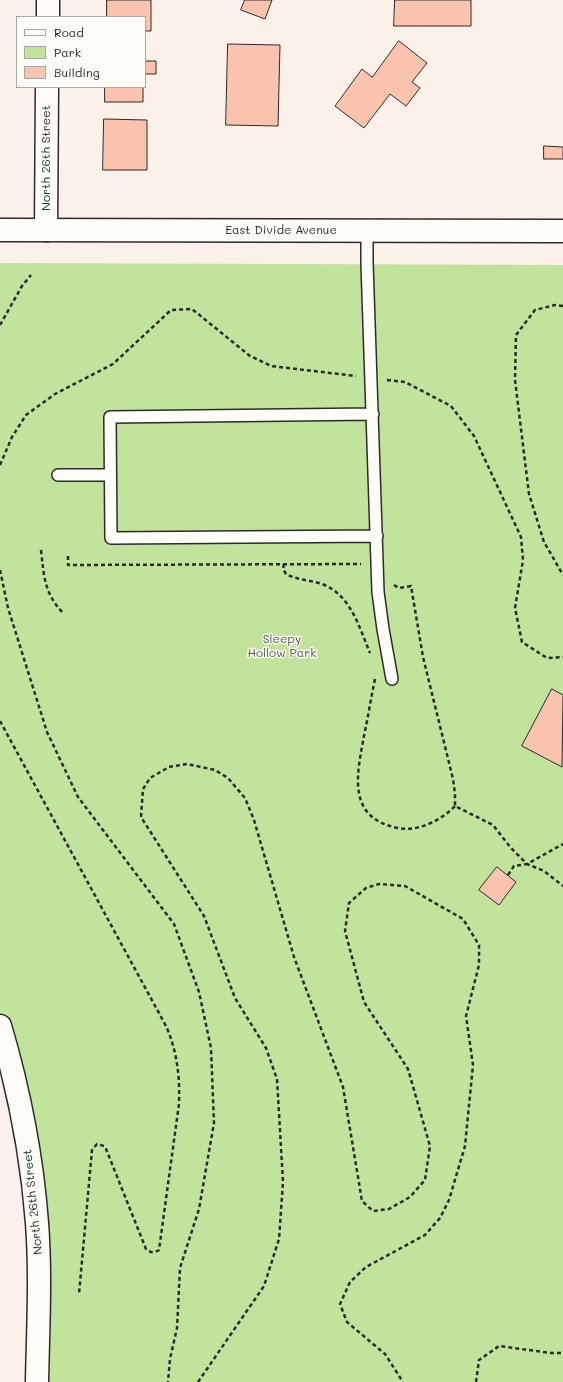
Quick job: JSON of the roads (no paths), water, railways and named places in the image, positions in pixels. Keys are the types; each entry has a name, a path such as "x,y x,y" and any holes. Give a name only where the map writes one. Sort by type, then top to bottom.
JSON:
{"street":[{"path":"48,0 48,16"},
{"name":"North 26th Street","path":"46,230 47,88"},
{"name":"East Divide Avenue","path":"0,230 563,231"},
{"name":"North 26th Street","path":"0,1026 10,1058 20,1102 33,1187 39,1262 37,1382"}],"lane":[{"path":"367,231 378,592 392,679"},
{"path":"373,414 110,416 111,538 377,536"},
{"path":"58,475 110,475"}],"park label":[{"name":"Sleepy Hollow Park","path":"282,646"}]}
